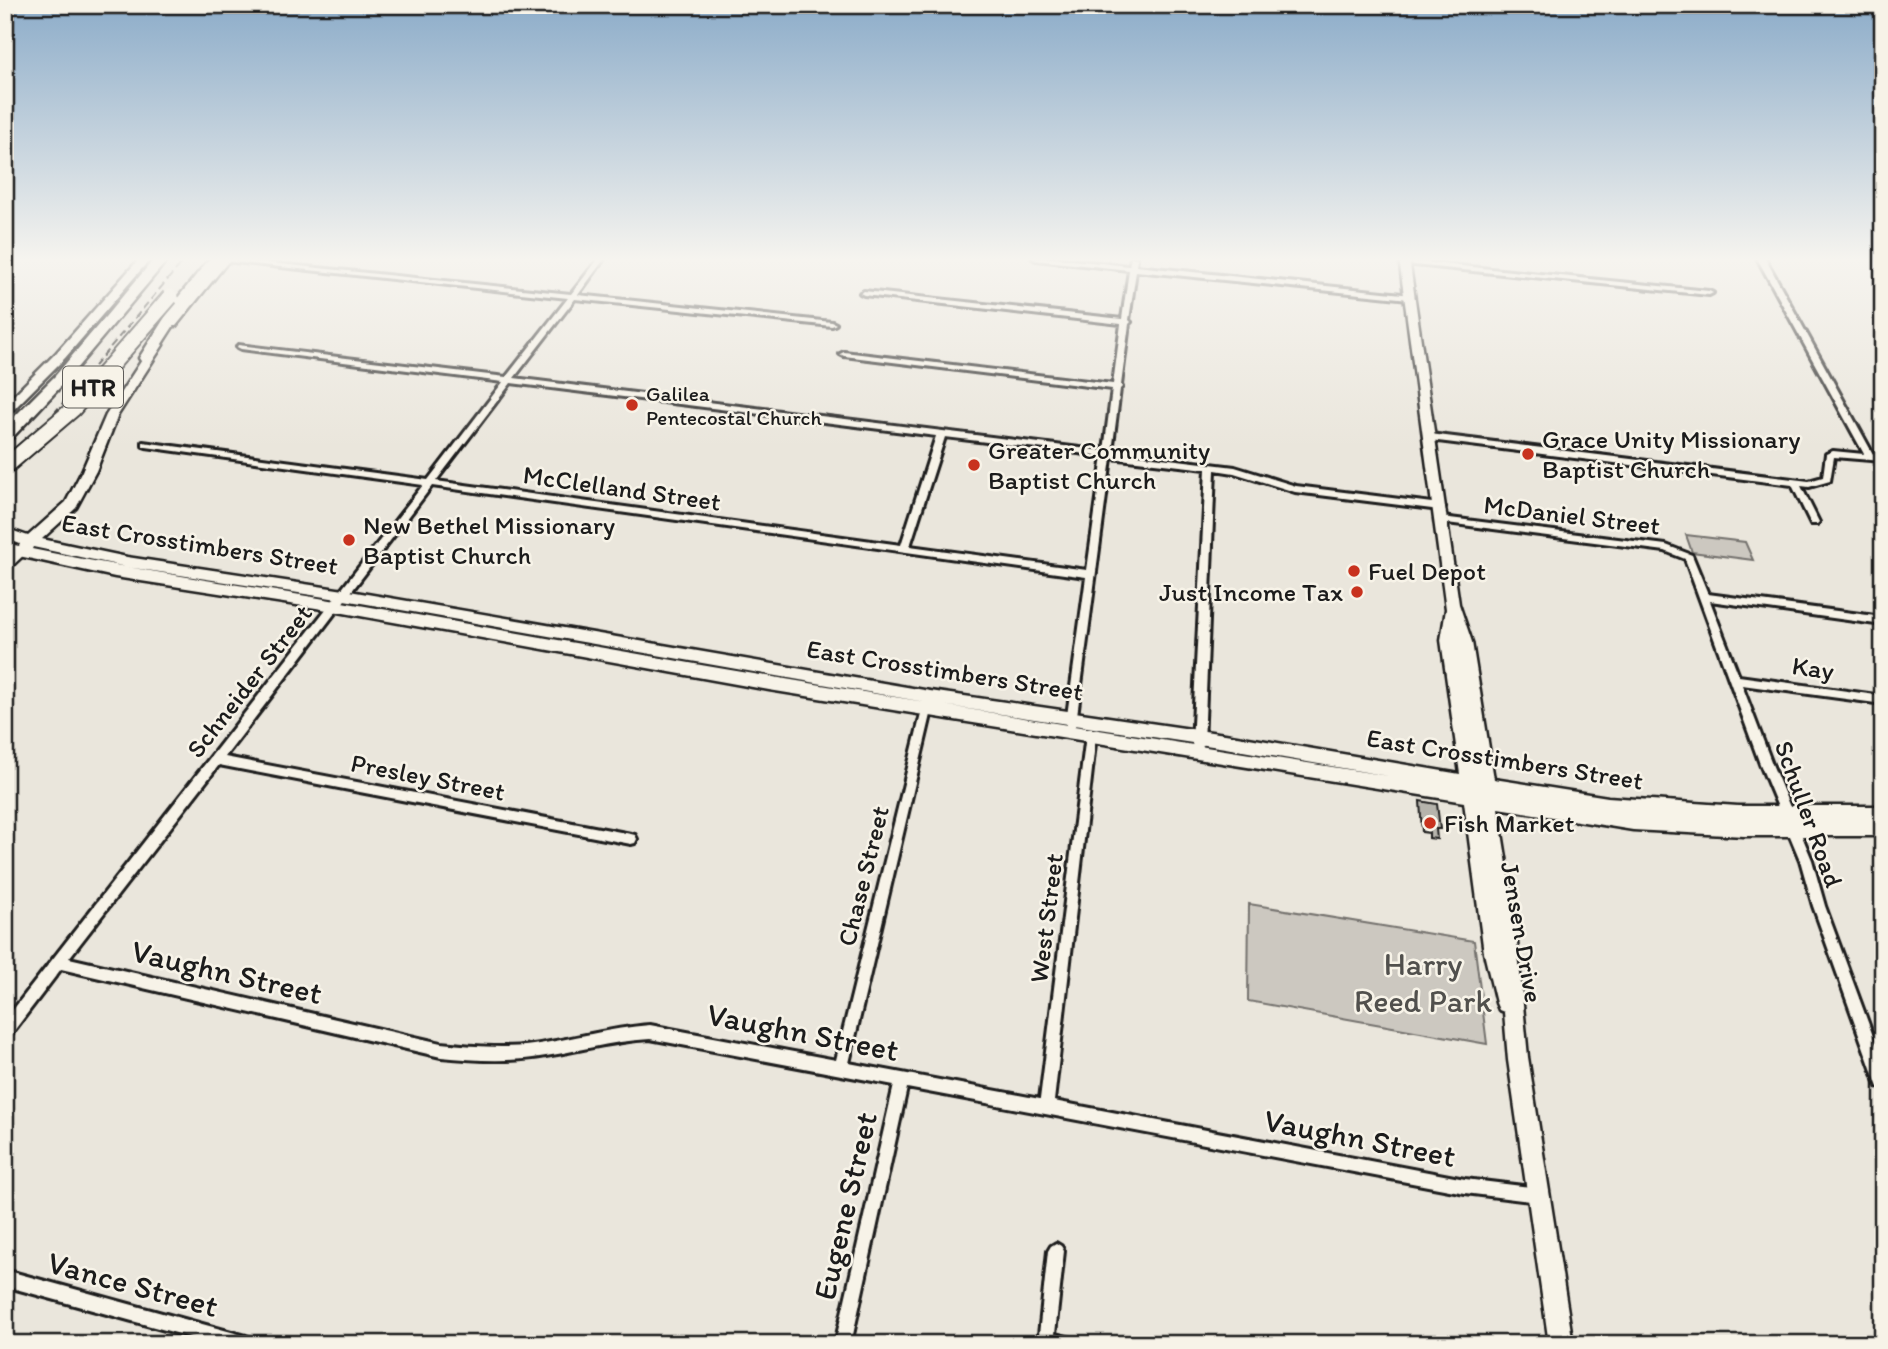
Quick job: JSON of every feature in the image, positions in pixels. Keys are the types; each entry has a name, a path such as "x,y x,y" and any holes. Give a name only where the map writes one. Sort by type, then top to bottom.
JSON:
{"highway":[{"name":"HTR","path":"5,435 60,379 109,321"},
{"name":"HTR","path":"5,467 73,409 149,321"},
{"path":"146,358 170,321"}],"main road":[{"path":"5,411 30,390 92,321"},
{"name":"Jensen Drive","path":"1413,321 1479,790 1510,955 1518,1060 1562,1344"},
{"path":"15,551 71,505 89,471 112,415 146,358"},
{"name":"East Crosstimbers Street","path":"5,533 15,551 340,601 929,703 1479,790 1633,822 1671,818 1883,828"},
{"name":"East Crosstimbers Street","path":"1071,725 1091,735 1198,744"},
{"name":"East Crosstimbers Street","path":"1791,822 1883,814"}],"street":[{"name":"Schneider Street","path":"5,1031 340,601 554,321"},
{"path":"804,321 832,324"},
{"path":"1071,725 1126,323 1108,321"},
{"path":"1796,321 1870,456"},
{"name":"McDaniel Street","path":"242,348 1211,467 1250,474 1295,489 1666,548 1683,553 1692,562"},
{"path":"844,354 1118,387"},
{"path":"905,548 941,435"},
{"path":"1430,437 1795,482 1819,483 1827,479 1829,456 1833,454 1883,458"},
{"name":"McClelland Street","path":"146,444 1091,574"},
{"path":"1198,744 1211,467"},
{"path":"1795,482 1814,522"},
{"name":"Schuller Road","path":"1692,562 1766,764 1791,822 1883,1082"},
{"path":"1706,597 1883,621"},
{"name":"Kay","path":"1736,680 1883,700"},
{"name":"Chase Street","path":"841,1067 929,703"},
{"name":"West Street","path":"1046,1107 1091,735"},
{"name":"Presley Street","path":"216,760 631,839"},
{"name":"Vaughn Street","path":"58,962 441,1050 511,1054 546,1050 626,1033 650,1032 1465,1186 1540,1195"},
{"name":"Eugene Street","path":"842,1344 902,1081"},
{"path":"1056,1251 1046,1342 1065,1344"},
{"name":"Vance Street","path":"5,1278 211,1339 246,1344"}],"green space":[{"path":"1686,535 1745,542 1753,560 1692,552"},
{"name":"Harry Reed Park","path":"1249,904 1474,941 1487,1044 1248,1001"}],"building":[{"name":"Fish Market","path":"1420,801 1437,804 1440,829 1436,829 1437,839 1429,838 1429,833 1422,832"}],"railway":[{"path":"5,471 133,321"}],"place":[{"name":"Galilea Pentecostal Church","path":"632,405"},
{"name":"Grace Unity Missionary Baptist Church","path":"1528,454"},
{"name":"Greater Community Baptist Church","path":"974,465"},
{"name":"New Bethel Missionary Baptist Church","path":"349,540"},
{"name":"Fuel Depot","path":"1354,571"},
{"name":"Just Income Tax","path":"1357,592"},
{"name":"Fish Market","path":"1430,823"}]}
